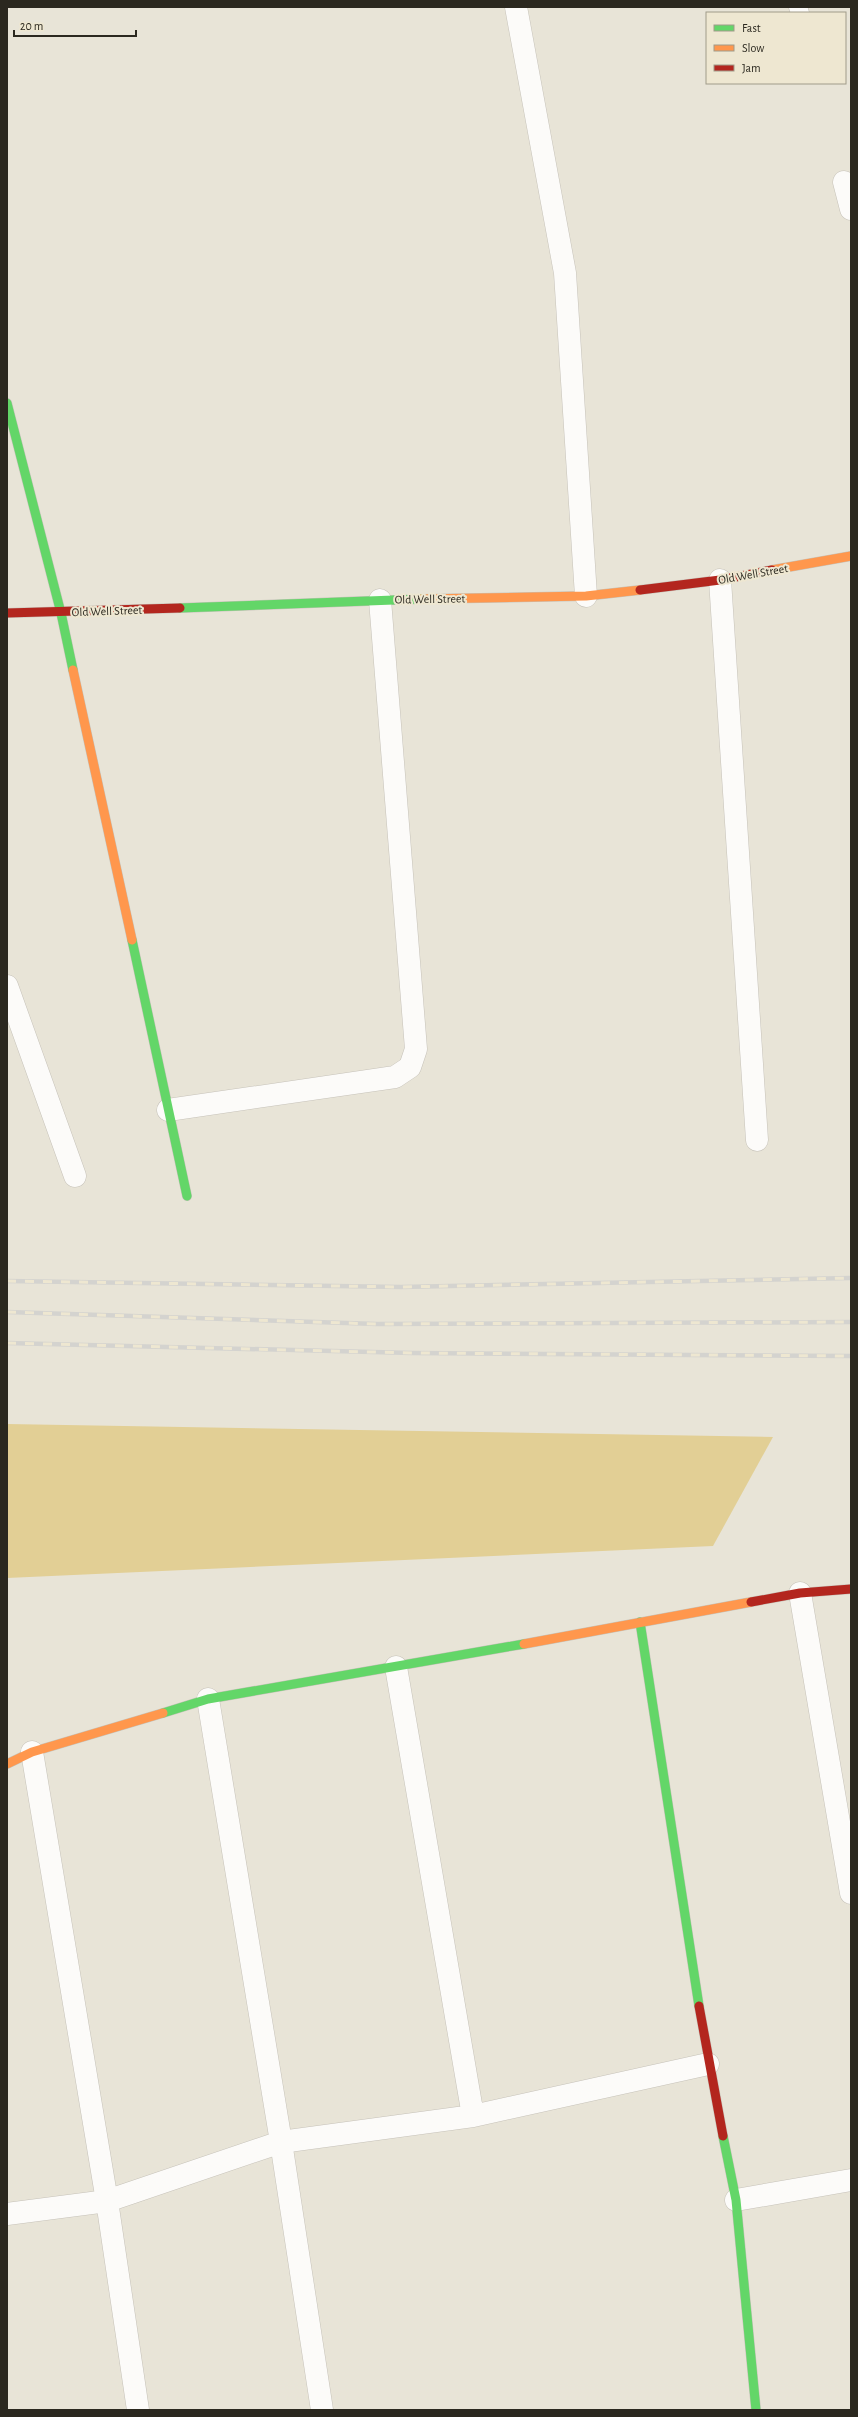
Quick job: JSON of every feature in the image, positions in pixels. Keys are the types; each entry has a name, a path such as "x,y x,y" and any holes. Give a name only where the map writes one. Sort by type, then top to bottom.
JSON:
{"street":[{"path":"516,7 565,273 586,596"},
{"path":"844,182 851,209"},
{"path":"7,403 61,613 186,1196"},
{"name":"Old Well Street","path":"7,613 61,613 380,600 586,596 720,580 851,556"},
{"path":"720,580 757,1140"},
{"path":"168,1110 395,1077 410,1067 416,1049 380,600"},
{"path":"7,986 75,1176"},
{"path":"7,1764 32,1752 208,1699 396,1667 800,1593 851,1589"},
{"path":"800,1593 851,1893"},
{"path":"640,1622 708,2064 736,2200 756,2410"},
{"path":"396,1667 473,2116"},
{"path":"208,1699 281,2142 322,2410"},
{"path":"32,1752 108,2201 138,2410"},
{"path":"7,2214 108,2201 281,2142 473,2116 708,2064"},
{"path":"736,2200 851,2180"}],"shaded area":[{"path":"7,1424 773,1437 713,1546 7,1578"}],"railway":[{"path":"7,1281 401,1287 851,1278"},
{"path":"7,1312 377,1324 851,1322"},
{"path":"7,1343 412,1353 851,1356"}],"traffic: fast":[{"path":"7,403 61,613 73,670"},
{"path":"180,608 421,599"},
{"path":"132,940 187,1196"},
{"path":"640,1622 699,2006"},
{"path":"163,1713 208,1699 524,1644"},
{"path":"723,2136 736,2200 756,2410"}],"traffic: slow":[{"path":"772,570 851,556"},
{"path":"421,599 586,596 640,590"},
{"path":"73,670 132,940"},
{"path":"524,1644 751,1602"},
{"path":"7,1764 32,1752 163,1713"}],"traffic: jam":[{"path":"640,590 720,580 772,570"},
{"path":"7,613 180,608"},
{"path":"751,1602 800,1593 851,1589"},
{"path":"699,2006 723,2136"}]}
